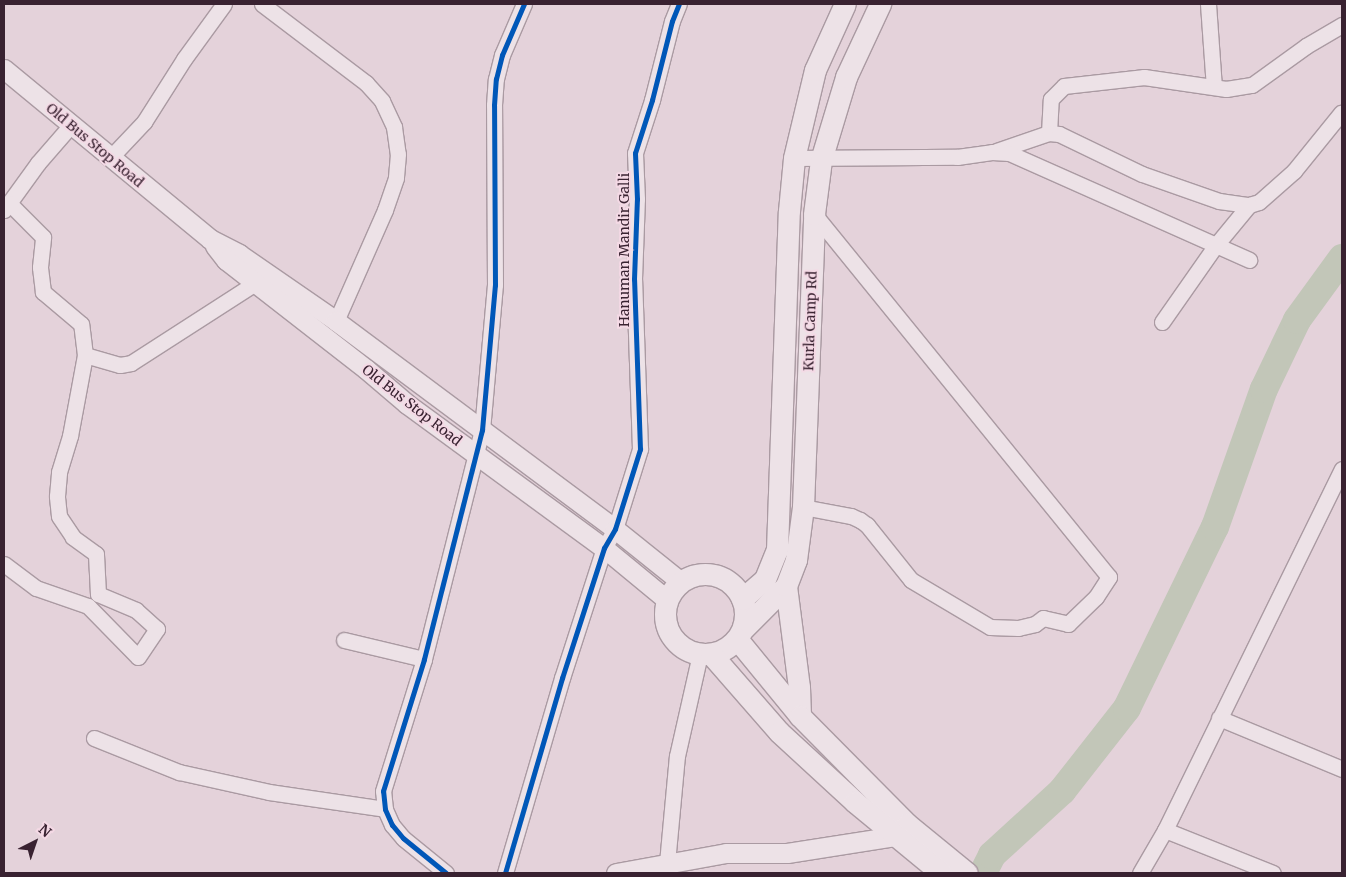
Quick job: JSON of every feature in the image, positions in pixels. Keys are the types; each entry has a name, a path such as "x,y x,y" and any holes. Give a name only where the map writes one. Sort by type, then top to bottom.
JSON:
{"main road":[{"name":"Kurla Camp Rd","path":"742,599 764,579 777,550 789,210 794,158 815,70 844,4"},
{"name":"Kurla Camp Rd","path":"706,654 730,646 786,586 796,560 803,507 814,214 820,160 846,78 880,4"},
{"path":"901,830 800,716 740,634 745,609 742,599 729,583 710,574 700,574 681,582 667,600 665,618 670,635 683,648 706,654 779,732 901,830 941,866 967,873"},
{"path":"786,586 799,687 800,716"}],"street":[{"path":"110,158 144,122 184,59 224,4"},
{"path":"262,4 366,82 382,102 394,127 398,154 396,178 385,210 336,321"},
{"path":"446,873 403,838 392,825 385,809 384,791 424,659 482,430 494,285 494,105 496,78 502,55 524,4"},
{"name":"Hanuman Mandir Galli","path":"505,873 562,678 604,548 615,529 640,449 634,289 637,199 635,153 652,100 672,21 679,4"},
{"path":"1208,4 1214,87"},
{"path":"1049,133 1052,99 1064,86 1144,76 1226,89 1252,85 1306,46 1342,25"},
{"name":"Old Bus Stop Road","path":"4,69 210,239 239,254 336,321 378,355 615,529 681,582"},
{"path":"794,158 820,160 957,157 992,152 1049,133 1059,134 1084,144 1142,174 1218,201 1249,205 1259,202 1294,171 1341,113"},
{"path":"4,564 36,588 88,606 138,657 157,629 136,610 98,594 96,554 73,537 59,516 57,496 58,472 70,436 85,355 81,324 43,292 40,267 44,237 6,207 38,163 71,125"},
{"path":"992,152 1009,153 1023,158 1249,260"},
{"path":"1162,322 1216,245 1249,205"},
{"path":"803,507 851,516 860,520 867,525 911,580 990,627 1018,628 1035,624 1043,618 1068,624 1096,597 1109,577 814,214"},
{"name":"Old Bus Stop Road","path":"210,239 226,260 366,369 407,404 604,548 667,600"},
{"path":"85,355 120,365 131,364 256,283"},
{"path":"366,369 378,355"},
{"path":"1140,873 1165,830 1342,469"},
{"path":"344,640 424,659"},
{"path":"668,868 677,756 706,654"},
{"path":"1219,718 1342,769"},
{"path":"94,738 179,772 269,792 385,809"},
{"path":"616,873 668,868 726,853 787,853 901,830"},
{"path":"1165,830 1273,873"}],"waterway":[{"path":"983,873 992,855 1062,791 1127,708 1215,527 1264,389 1297,320 1342,258"}],"cycle path":[{"path":"446,873 403,838 392,825 385,809 383,791 424,659 482,430 495,285 494,105 496,79 502,55 524,4"},
{"path":"505,873 562,678 604,548 615,529 640,449 634,279 637,199 635,153 652,100 672,21 679,4"}]}
